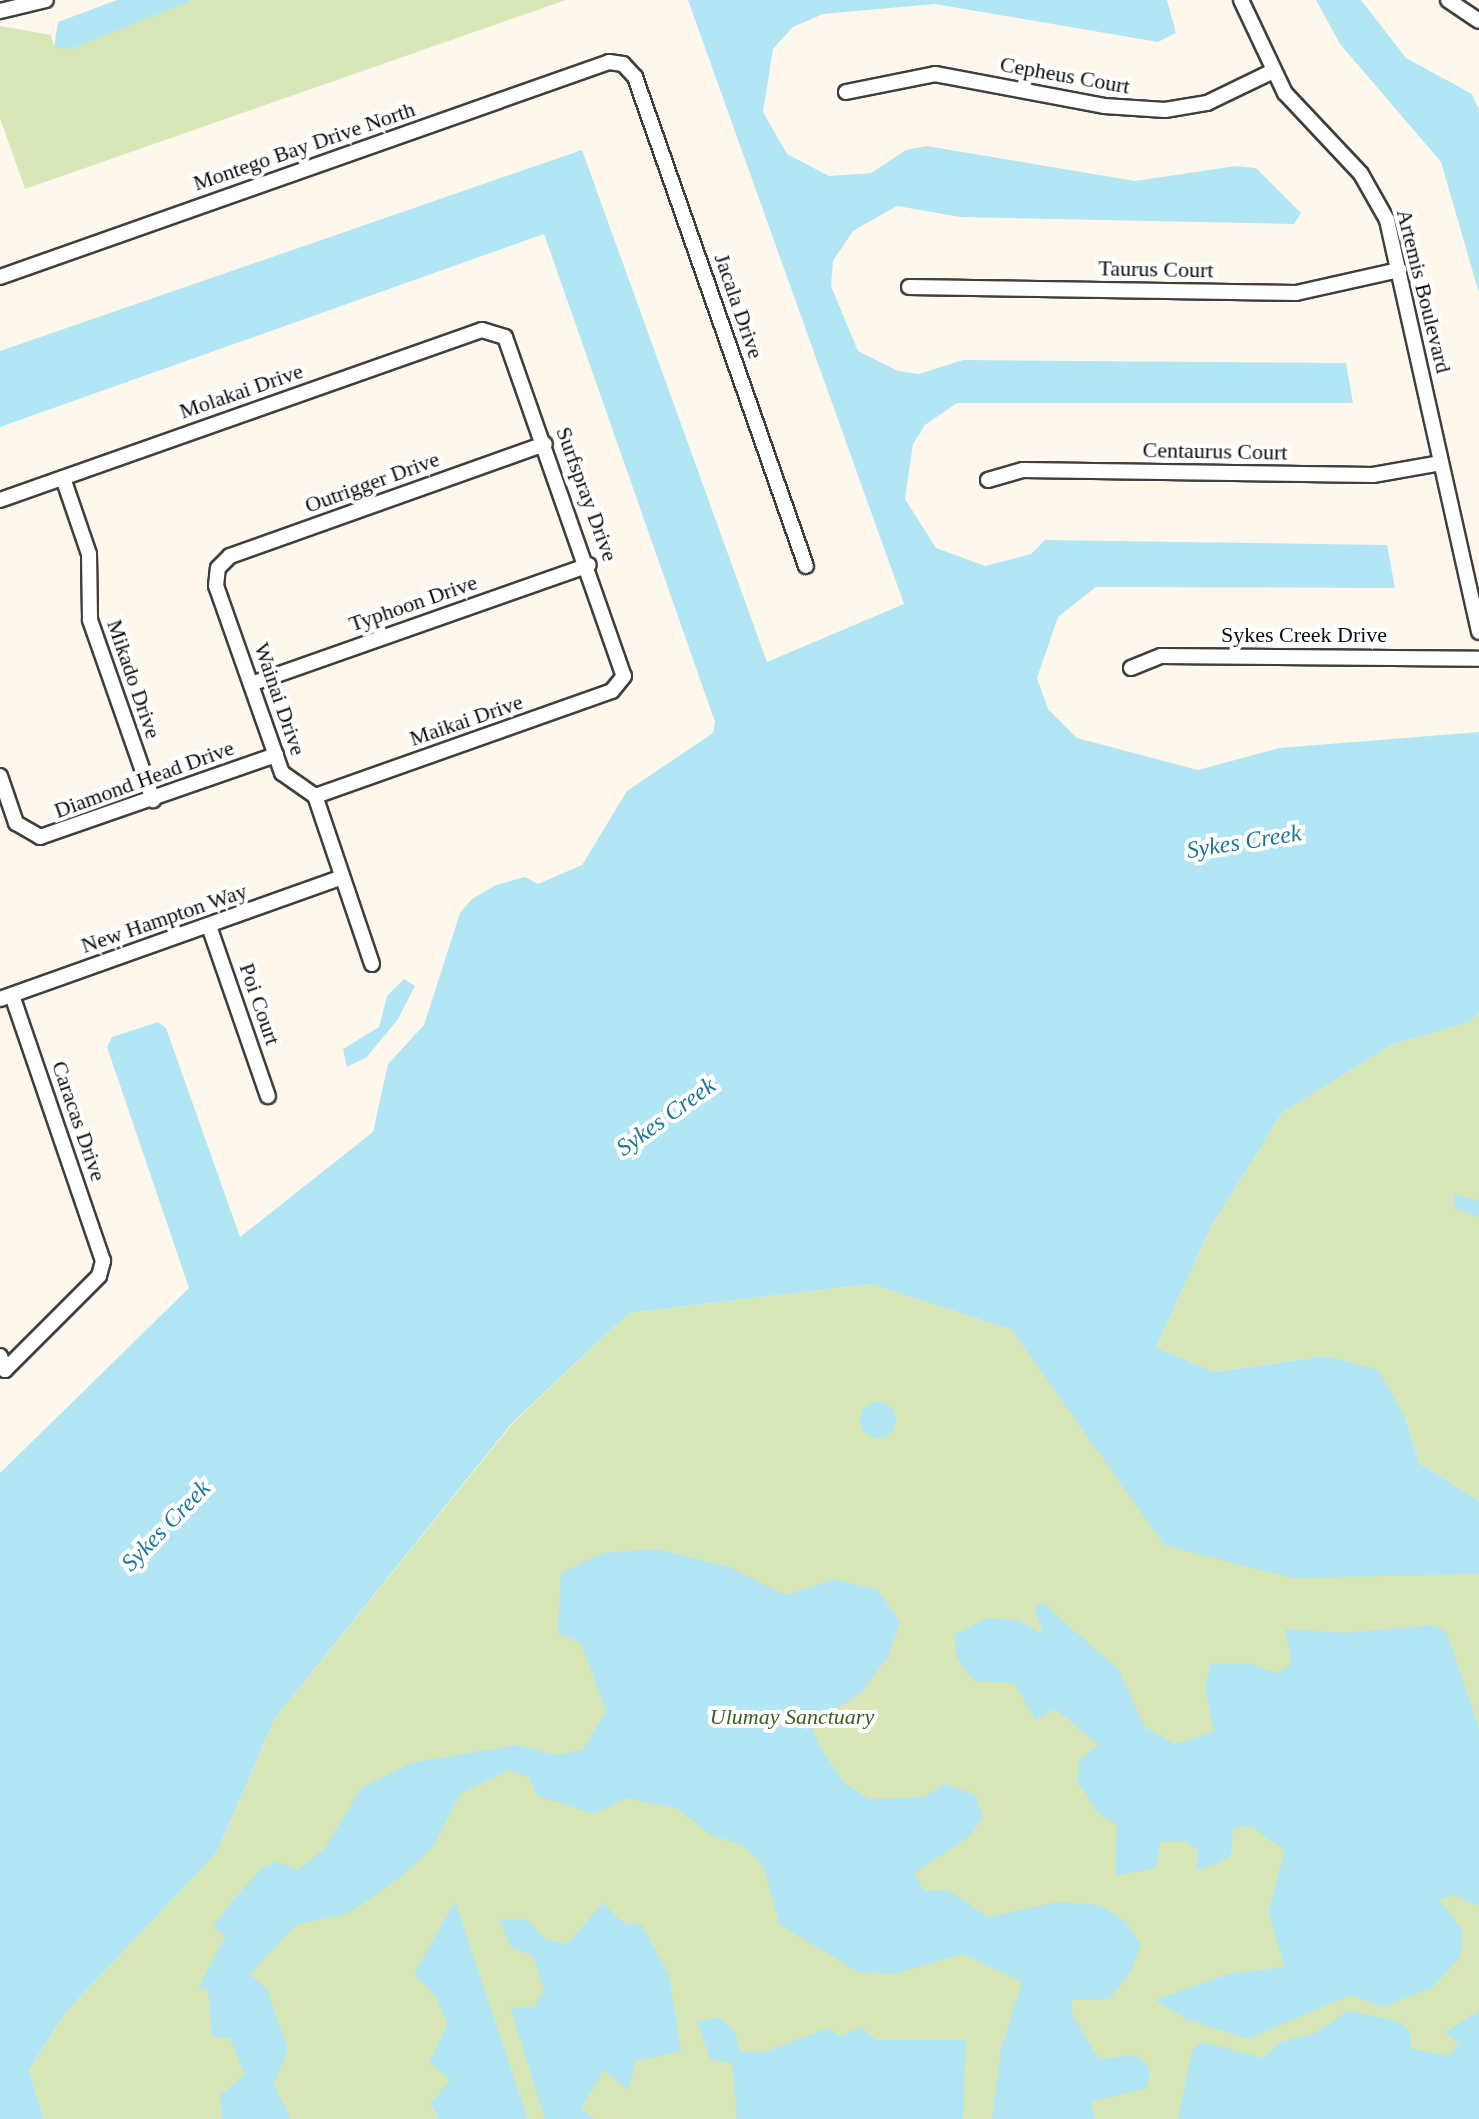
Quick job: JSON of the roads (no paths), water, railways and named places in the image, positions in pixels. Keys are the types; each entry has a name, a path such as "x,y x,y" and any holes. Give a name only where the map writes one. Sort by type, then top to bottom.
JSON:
{"street":[{"path":"0,11 46,0"},
{"name":"Artemis Boulevard","path":"1241,0 1271,72 1370,186 1399,270 1479,632"},
{"path":"1448,0 1479,21"},
{"name":"Montego Bay Drive North","path":"0,277 609,62 623,64"},
{"name":"Jacala Drive","path":"623,64 635,77 806,566"},
{"name":"Cepheus Court","path":"846,92 935,74 1104,106 1165,110 1207,103 1271,72"},
{"name":"Taurus Court","path":"909,287 1296,293 1399,270"},
{"name":"Molakai Drive","path":"0,500 482,330 498,332"},
{"name":"Surfspray Drive","path":"498,332 511,345 589,565 624,676"},
{"name":"Outrigger Drive","path":"218,568 230,556 545,444"},
{"name":"Centaurus Court","path":"988,480 1023,470 1387,474 1441,463"},
{"name":"Mikado Drive","path":"63,478 89,554 90,620 153,800"},
{"name":"Typhoon Drive","path":"251,684 589,565"},
{"name":"Wainai Drive","path":"218,568 216,586 276,755 291,786 315,796"},
{"name":"Sykes Creek Drive","path":"1131,668 1161,656 1479,659"},
{"name":"Maikai Drive","path":"315,796 612,691 624,676"},
{"name":"Diamond Head Drive","path":"0,776 26,833 55,834 276,755"},
{"path":"315,796 372,964"},
{"name":"New Hampton Way","path":"6,997 342,877"},
{"name":"Poi Court","path":"209,926 268,1096"},
{"name":"Caracas Drive","path":"2,1363 99,1276 103,1261 6,997"}],"water":[{"path":"117,0 193,0 71,49 54,47 58,22"},
{"name":"Sykes Creek","path":"688,0 1167,0 1176,33 1158,42 935,4 823,14 793,27 773,49 763,112 787,154 829,176 871,173 906,150 927,146 1135,181 1236,166 1256,168 1301,213 1294,224 960,217 897,206 853,231 833,261 831,286 858,351 898,371 919,374 963,360 1346,363 1353,403 957,403 925,425 913,444 905,499 936,548 985,566 1031,554 1045,540 1387,545 1395,588 1096,587 1058,617 1037,678 1048,709 1077,738 1198,770 1279,748 1479,732 1479,1012 1469,1022 1391,1045 1282,1113 1211,1227 1156,1347 1214,1372 1326,1356 1378,1370 1405,1417 1419,1463 1479,1501 1479,1574 1293,1578 1164,1545 1012,1330 871,1284 629,1313 512,1423 275,1718 217,1852 65,2013 29,2070 44,2119 0,2119 0,1473 189,1288 107,1047 112,1037 158,1022 166,1028 240,1237 373,1132 388,1064 424,1025 460,913 472,899 496,885 525,877 538,884 582,865 627,791 713,733 715,722 544,234 0,427 0,351 582,150 767,662 904,604"},
{"path":"1316,0 1361,0 1406,58 1472,94 1479,110 1479,293 1441,162 1340,44"},
{"path":"404,979 415,986 398,1019 367,1057 347,1067 343,1049 379,1027 387,996"},
{"path":"1454,1194 1479,1201 1479,1217 1455,1208"},
{"path":"878,1402 891,1407 896,1420 891,1433 878,1438 865,1433 860,1420 865,1407"},
{"path":"657,1549 729,1567 785,1595 836,1579 878,1590 900,1622 888,1657 861,1692 812,1726 819,1746 845,1784 870,1799 924,1797 944,1784 975,1794 983,1817 970,1836 914,1873 924,1891 948,1890 988,1917 1057,1902 1099,1905 1125,1920 1141,1945 1131,1971 1110,1999 1071,2000 1073,2016 1099,2059 1136,2055 1150,2068 1147,2088 1090,2102 1096,2119 992,2119 1001,2050 1022,1982 963,1954 893,1974 858,1972 780,1925 763,1866 742,1845 709,1834 678,1809 626,1798 594,1814 538,1796 529,1777 509,1770 460,1794 433,1847 401,1877 347,1914 296,1925 250,1974 267,1990 288,2049 274,2085 291,2119 222,2119 220,2095 245,2075 230,2038 212,2037 208,1991 199,1987 226,1935 213,1927 232,1901 262,1868 277,1862 298,1870 325,1848 361,1788 411,1763 517,1745 556,1755 583,1750 606,1711 581,1643 558,1633 561,1573 603,1553"},
{"path":"1043,1603 1118,1669 1145,1727 1175,1744 1214,1732 1205,1688 1210,1664 1247,1663 1276,1673 1291,1665 1285,1629 1345,1633 1432,1625 1446,1631 1479,1728 1479,1906 1455,1895 1439,1899 1463,1931 1460,1957 1433,1987 1383,2007 1351,1995 1248,2039 1188,2020 1155,2000 1228,1974 1285,1967 1268,1913 1285,1851 1251,1826 1233,1828 1231,1856 1216,1864 1196,1870 1198,1851 1186,1841 1161,1842 1156,1868 1115,1876 1117,1825 1099,1814 1077,1781 1079,1761 1098,1745 1056,1709 1035,1720 1014,1683 974,1681 957,1658 954,1635 987,1618 1017,1620 1043,1634 1034,1607"},
{"path":"455,1901 528,2119 439,2119 431,2103 450,2080 429,2062 448,2024 435,1996 414,1974"},
{"path":"603,1903 622,1922 642,1925 669,1975 681,2051 636,2061 628,2090 604,2070 581,2108 595,2119 545,2119 510,2007 533,2008 544,1990 533,1956 511,1947 499,1920 527,1919 546,1940 567,1944"},
{"path":"1348,2011 1397,2021 1409,2030 1412,2049 1449,2056 1459,2044 1445,2032 1479,2011 1479,2119 1178,2119 1192,2051 1202,2042 1264,2058 1280,2042 1315,2033"},
{"path":"719,2017 735,2032 740,2051 764,2052 828,2028 840,2036 862,2027 876,2040 966,2040 963,2119 737,2119 732,2063 710,2059 697,2022"}],"park label":[{"name":"Ulumay Sanctuary","path":"792,1717"}]}
